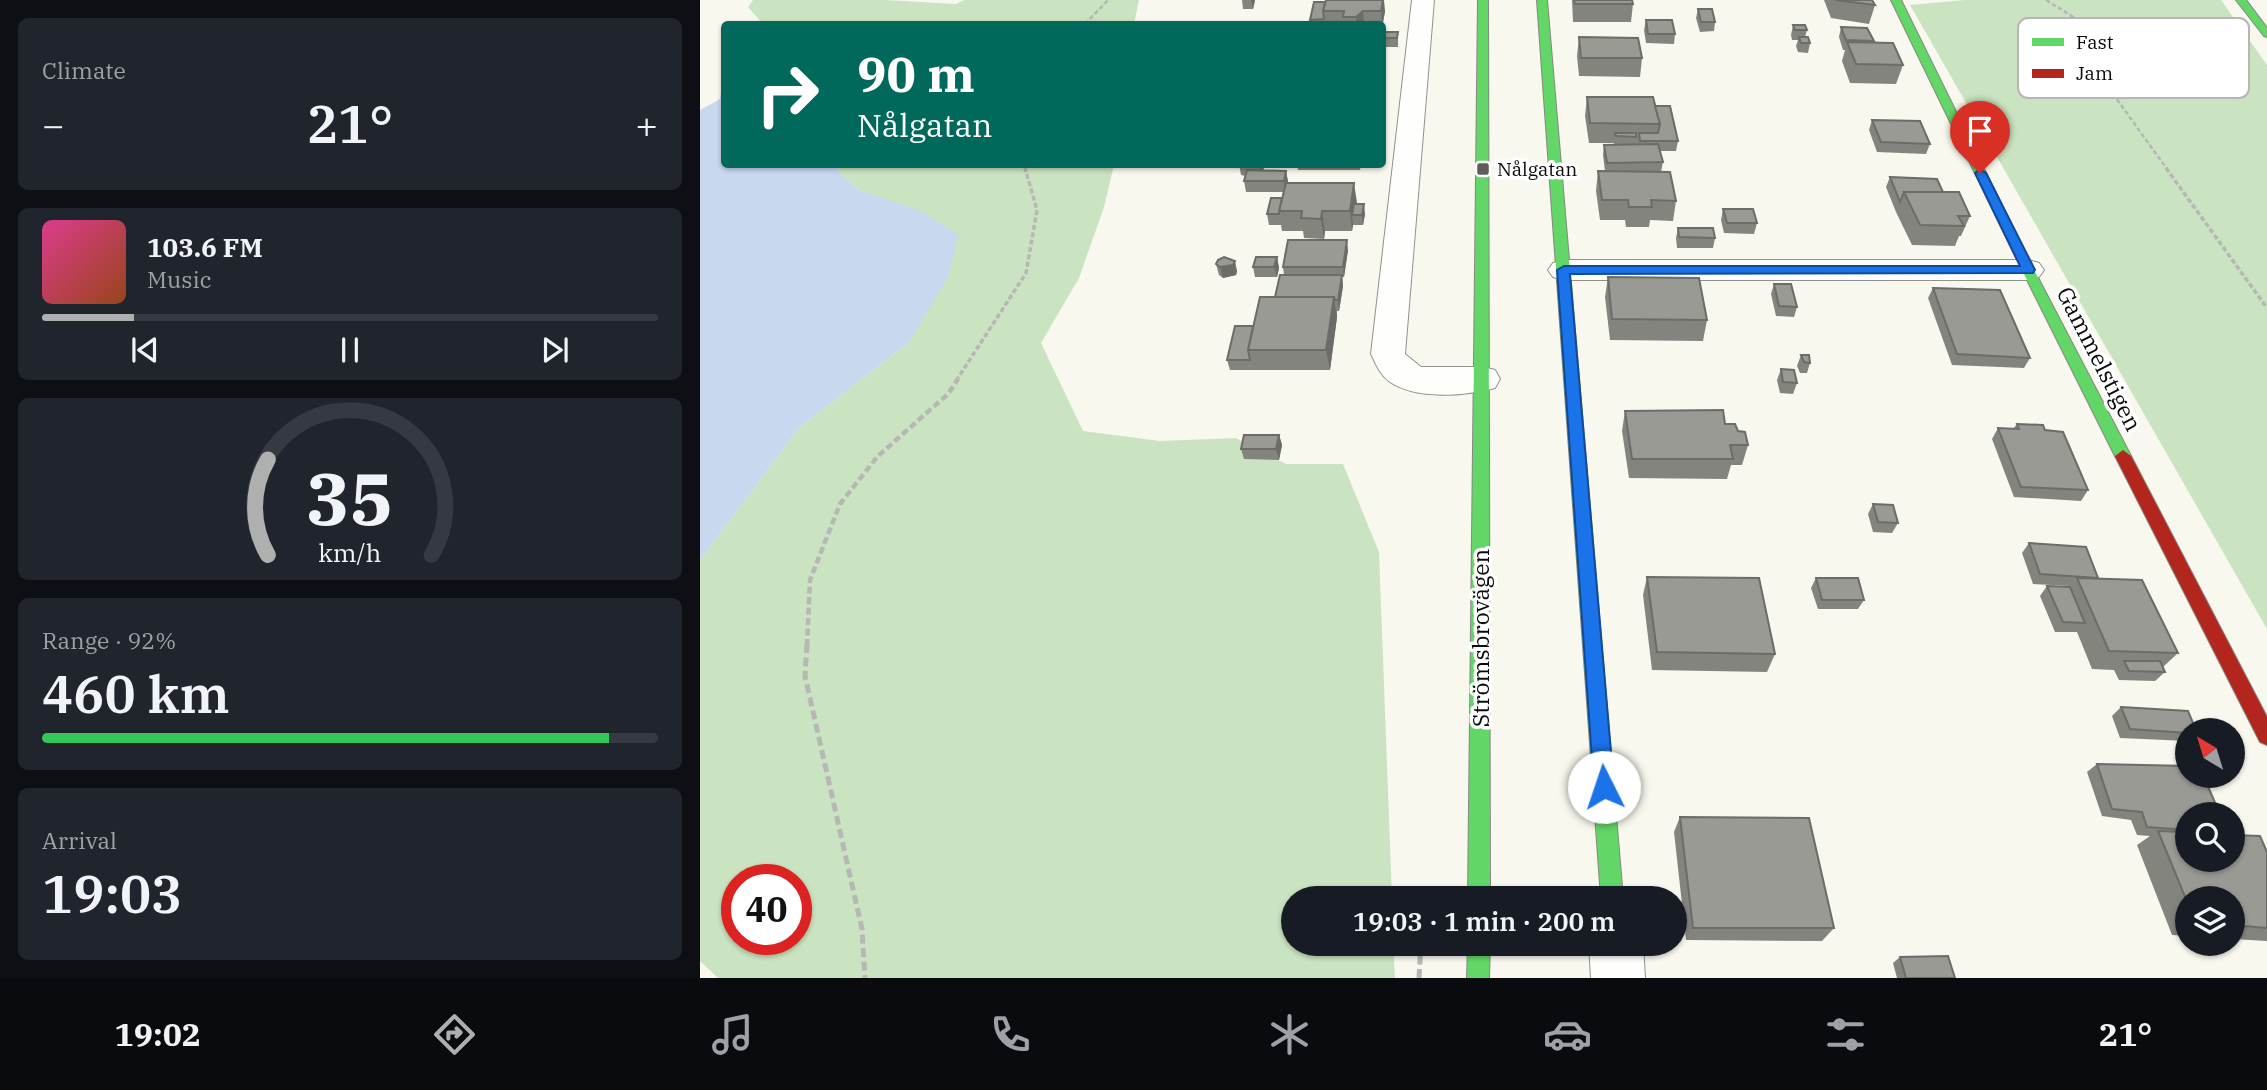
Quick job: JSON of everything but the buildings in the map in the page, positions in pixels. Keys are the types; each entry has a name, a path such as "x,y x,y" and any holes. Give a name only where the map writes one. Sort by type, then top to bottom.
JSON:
{"street":[{"path":"1423,0 1388,354 1392,366 1411,378 1483,379"},
{"name":"Strömsbrovägen","path":"1479,886 1483,0"},
{"path":"1542,0 1611,886"},
{"name":"Gammelstigen","path":"1895,0 2028,270 2267,736"},
{"path":"2241,0 2267,34"},
{"path":"1564,270 2028,270"},
{"path":"1478,978 1479,956"},
{"path":"1617,956 1618,978"}],"path":[{"path":"1089,21 1108,0"},
{"path":"2046,0 2076,18"},
{"path":"2116,98 2267,308"},
{"path":"864,978 862,929 805,676 810,580 840,504 878,456 948,394 1026,274 1037,210 1025,168"},
{"path":"1419,978 1420,956"}],"green space":[{"path":"753,0 886,0 956,4 964,0 1139,0 1135,21 760,21 748,7"},
{"path":"1965,0 2221,0 2234,18 2018,18 2018,98 2249,98 2249,40 2267,65 2267,629 1910,5"},
{"path":"838,168 1113,168 1104,207 1079,278 1041,343 1083,431 1160,441 1236,438 1286,464 1343,464 1379,552 1392,886 1281,886 1281,956 1394,956 1395,978 718,978 700,961 700,560 799,428 909,342 888,201 859,190 838,171"}],"water":[{"path":"721,92 721,168 838,168 838,171 859,190 921,211 958,235 948,277 909,342 799,428 700,560 700,110 720,99"}],"traffic: fast":[{"path":"1479,886 1483,0"},
{"path":"1542,0 1611,886"},
{"path":"1896,0 2028,270 2123,456"},
{"path":"2241,0 2267,34"},
{"path":"1478,978 1479,956"}],"traffic: jam":[{"path":"2123,456 2267,736"}],"place":[{"name":"Nålgatan","path":"1483,169"}],"route":[{"path":"1604,787 1564,270 2028,270 1980,173"}]}
